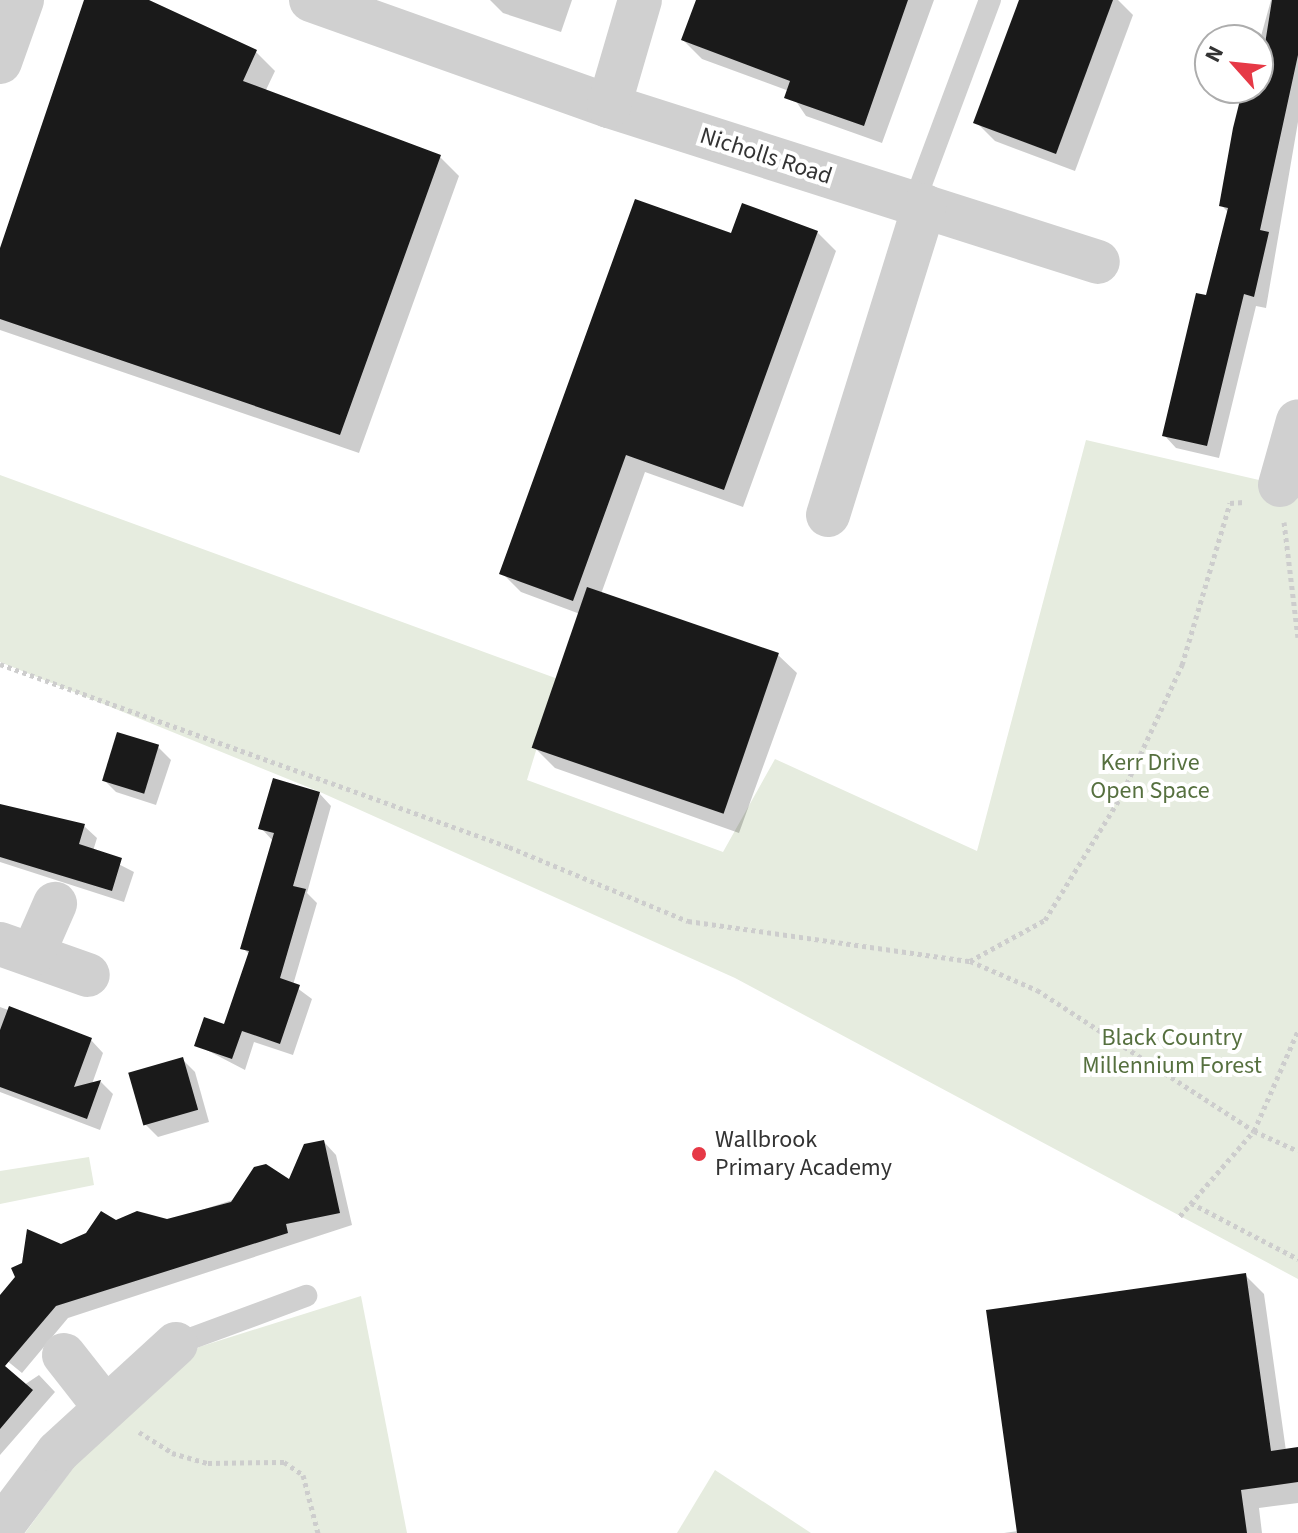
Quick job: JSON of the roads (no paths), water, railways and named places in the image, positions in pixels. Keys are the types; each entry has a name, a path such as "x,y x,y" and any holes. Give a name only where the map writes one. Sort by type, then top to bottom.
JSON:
{"street":[{"path":"0,62 22,0"},
{"name":"Nicholls Road","path":"311,0 609,106 1098,262"},
{"path":"609,106 640,0"},
{"path":"828,515 919,205"},
{"path":"1280,485 1298,421"},
{"path":"55,904 16,949 88,975"},
{"path":"0,1529 58,1452 104,1406 176,1344"},
{"path":"64,1355 104,1406"}],"lane":[{"path":"919,205 990,0"},
{"path":"176,1344 306,1296"}],"place":[{"name":"Wallbrook Primary Academy","path":"699,1154"}],"park label":[{"name":"Kerr Drive Open Space","path":"1150,777"},
{"name":"Black Country Millennium Forest","path":"1172,1052"}]}
